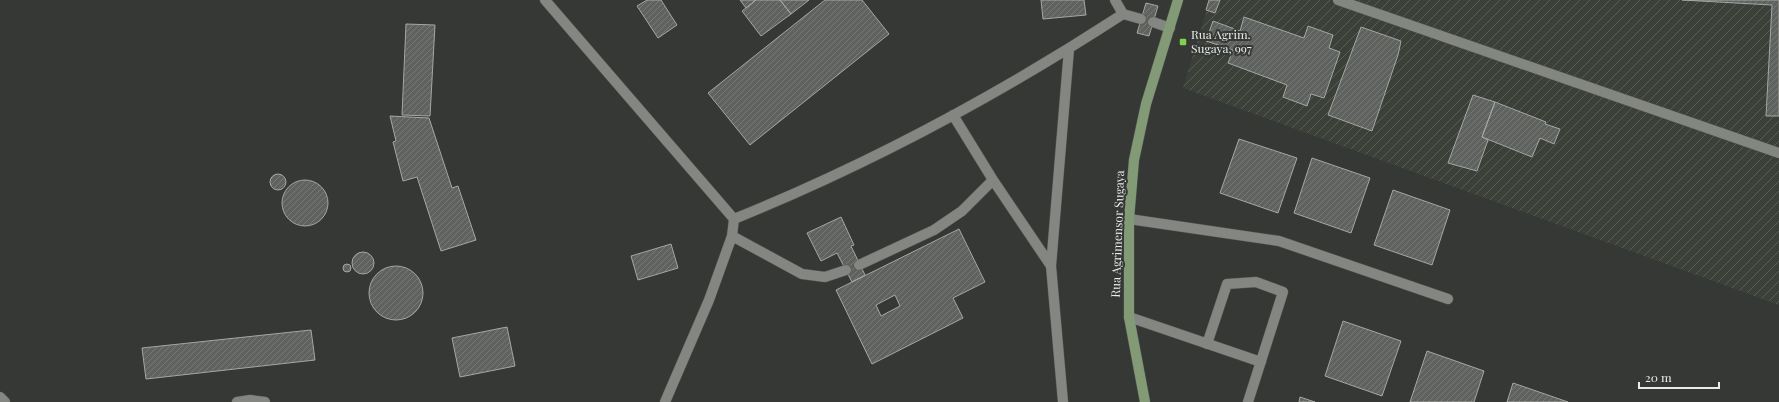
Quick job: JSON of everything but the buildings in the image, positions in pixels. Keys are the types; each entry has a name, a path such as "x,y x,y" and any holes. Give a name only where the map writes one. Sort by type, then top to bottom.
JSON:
{"main road":[{"name":"Rua Agrimensor Sugaya","path":"1145,402 1129,317 1129,219 1134,160 1146,104 1178,0"}],"street":[{"path":"545,0 734,219 732,236 709,300 665,402"},
{"path":"1115,0 1123,14 1141,19"},
{"path":"1338,0 1779,154"},
{"path":"734,219 803,190 953,115 1069,49 1123,14"},
{"path":"1153,22 1170,28"},
{"path":"1063,402 1051,266 1069,49"},
{"path":"953,115 993,180 1051,266"},
{"path":"860,265 934,230 962,211 993,180"},
{"path":"1129,219 1279,241 1448,299"},
{"path":"732,236 802,274 826,277 846,270"},
{"path":"1207,344 1227,284 1256,282 1283,292 1248,402"},
{"path":"1129,317 1261,362"},
{"path":"0,396 5,402"},
{"path":"237,402 250,400 264,402"}],"shaded area":[{"path":"1210,0 1779,0 1779,305 1183,88"}],"place":[{"name":"Rua Agrim. Sugaya, 997","path":"1183,42"}]}
